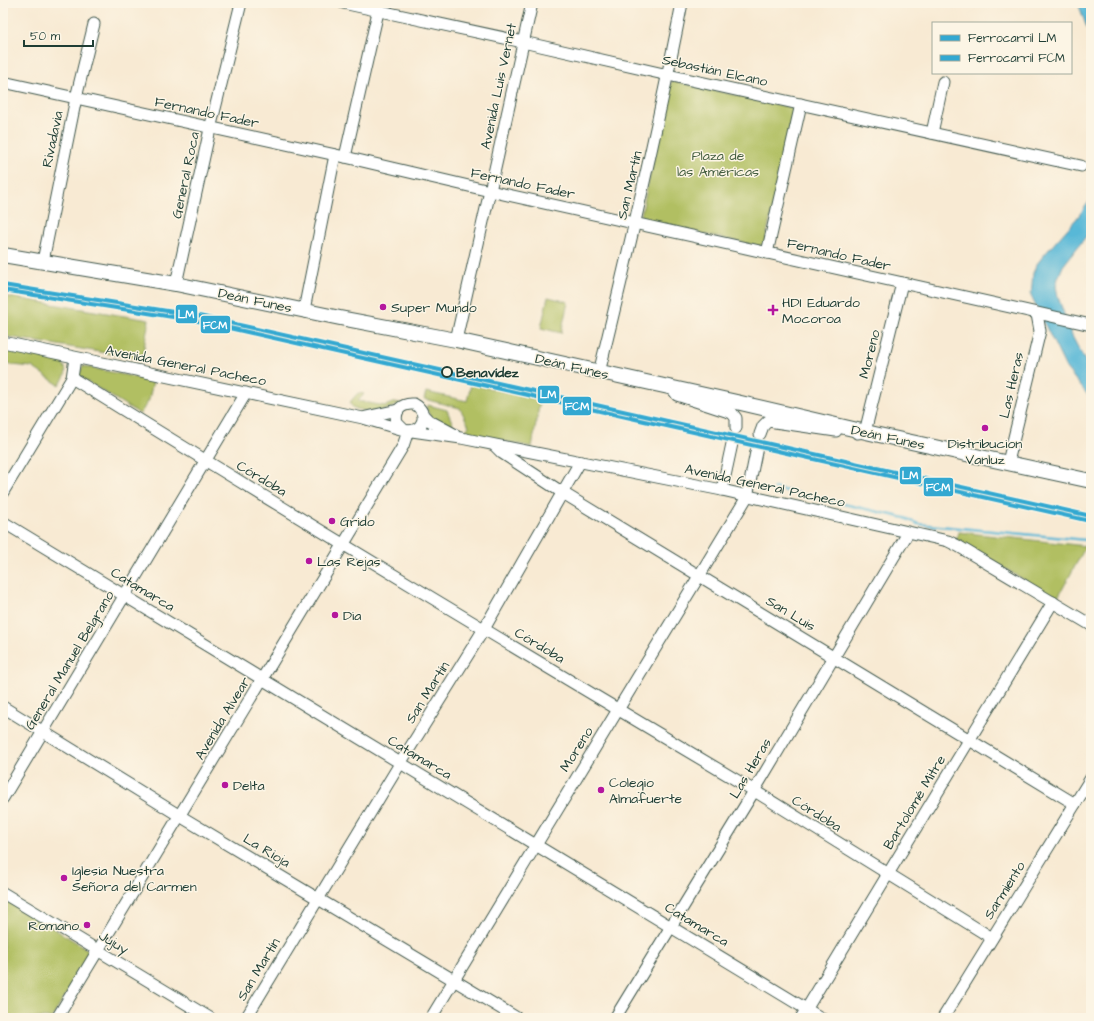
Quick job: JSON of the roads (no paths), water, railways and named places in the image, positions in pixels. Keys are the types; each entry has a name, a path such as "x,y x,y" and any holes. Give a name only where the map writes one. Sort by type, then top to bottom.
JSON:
{"main road":[{"name":"Deán Funes","path":"3,255 176,284 456,340 1091,481"}],"street":[{"name":"General Roca","path":"176,284 210,128 241,3"},
{"name":"Sebastián Elcano","path":"343,3 379,7 668,75 1081,166"},
{"name":"Avenida Luis Vernet","path":"456,340 532,3"},
{"name":"San Martín","path":"599,372 636,223 682,3"},
{"path":"304,310 340,156 379,7"},
{"name":"Rivadavia","path":"42,261 76,98 94,24"},
{"name":"Fernando Fader","path":"3,82 340,156 490,191 1091,325"},
{"path":"932,133 943,82"},
{"path":"767,253 801,104"},
{"name":"Moreno","path":"865,432 902,283"},
{"name":"Las Heras","path":"1008,462 1040,331 1037,314"},
{"name":"Avenida General Pacheco","path":"3,342 246,392 363,418 408,431 461,438 722,490 747,497 948,542 958,546 1091,625"},
{"path":"3,492 72,378 75,358"},
{"name":"Córdoba","path":"72,378 206,461 754,791 992,938"},
{"path":"674,388 675,394 677,395 732,413 736,418 722,490"},
{"name":"General Manuel Belgrano","path":"3,798 44,732 246,392"},
{"path":"405,404 414,404 420,408 423,415 422,423 416,429 408,431 397,423 396,419 398,410 405,404"},
{"name":"Avenida General Pacheco","path":"363,418 398,410"},
{"path":"423,415 441,428 461,438"},
{"path":"760,434 763,426 768,421 855,433 865,432"},
{"name":"Avenida Alvear","path":"57,1018 263,680 403,446 408,431"},
{"name":"San Luis","path":"493,445 502,453 563,493 1075,804"},
{"path":"747,497 757,447"},
{"name":"San Martín","path":"246,1018 401,762 484,629 580,462"},
{"name":"Moreno","path":"431,1018 535,844 747,497"},
{"name":"Catamarca","path":"3,522 671,926 804,1014 821,1018"},
{"name":"Las Heras","path":"615,1018 835,657 908,533"},
{"name":"Bartolomé Mitre","path":"804,1014 969,739 1054,602"},
{"name":"La Rioja","path":"3,707 180,816 517,1018"},
{"name":"Sarmiento","path":"943,1018 1091,778"},
{"name":"Jujuy","path":"3,893 210,1018"}],"water":[{"path":"1078,3 1091,3 1091,39"},
{"path":"1091,199 1091,230 1063,266 1056,286 1058,297 1072,336 1091,372 1091,399 1066,368 1031,296 1033,273 1037,264 1077,218"}],"waterway":[{"path":"774,488 905,518 918,524 1086,540 1091,537"}],"rail line":[{"name":"LM","path":"3,285 199,316 1091,516"},
{"name":"FCM","path":"3,290 198,321 1090,521"}],"place":[{"name":"Super Mundo","path":"383,307"},
{"name":"HDI Eduardo Mocoroa","path":"773,310"},
{"name":"Benavídez","path":"447,372"},
{"name":"Distribucion Vanluz","path":"985,428"},
{"name":"Grido","path":"332,521"},
{"name":"Las Rejas","path":"309,561"},
{"name":"Dia","path":"335,615"},
{"name":"Delta","path":"225,785"},
{"name":"Colegio Almafuerte","path":"601,790"},
{"name":"Iglesia Nuestra Señora del Carmen","path":"64,878"},
{"name":"Romano","path":"87,925"}],"park label":[{"name":"Plaza de las Américas","path":"718,164"}]}
